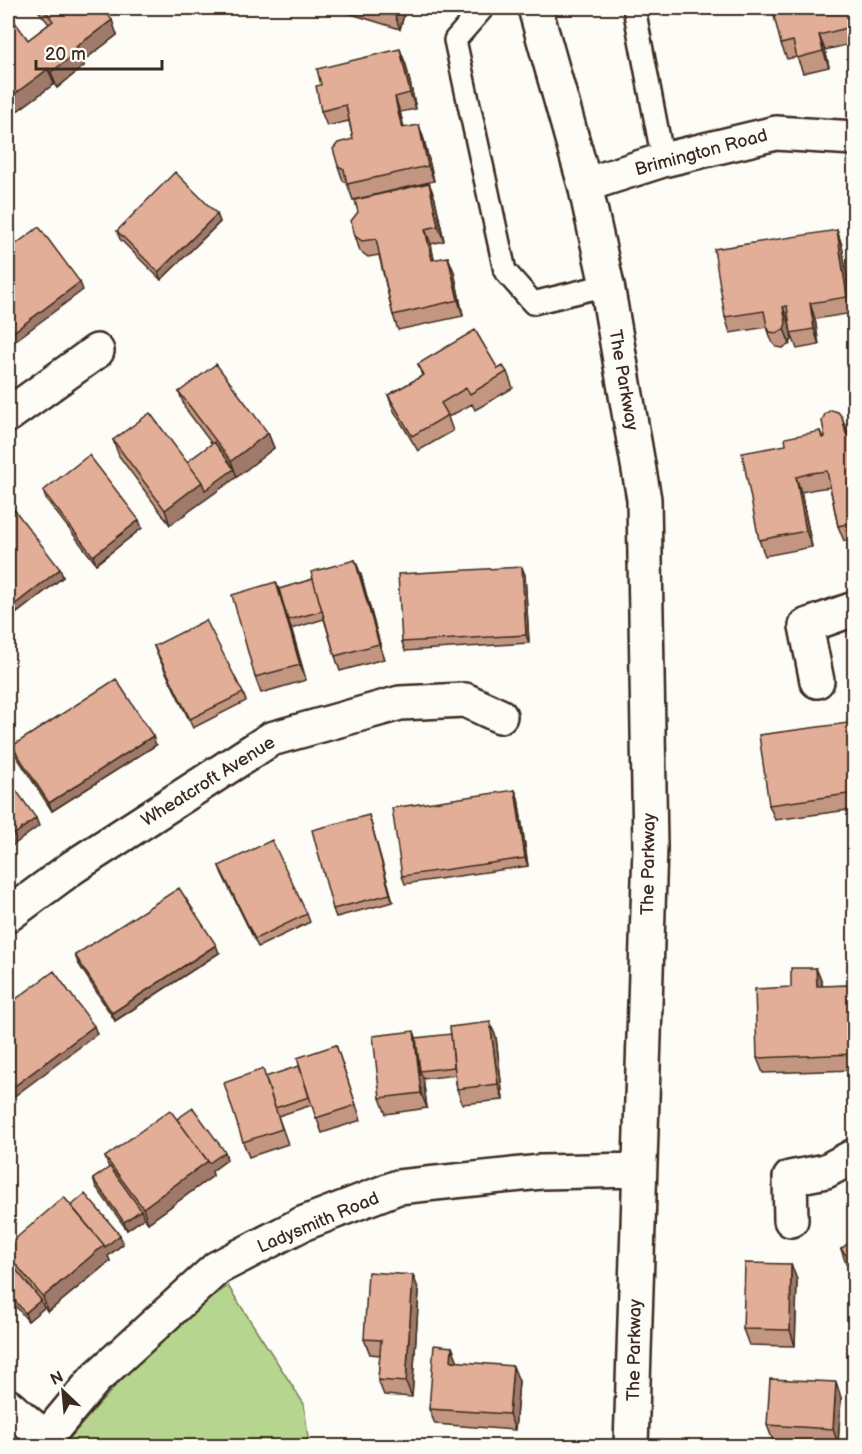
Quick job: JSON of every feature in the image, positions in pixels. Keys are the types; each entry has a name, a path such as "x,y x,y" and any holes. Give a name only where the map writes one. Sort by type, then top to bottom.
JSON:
{"street":[{"name":"The Parkway","path":"535,8 585,185 607,285 644,499 650,847 638,1170 632,1446"},
{"name":"Brimington Road","path":"585,185 663,160 776,133 855,138"},
{"path":"8,415 98,351"},
{"path":"817,681 806,626 855,609"},
{"name":"Wheatcroft Avenue","path":"8,915 73,867 271,739 400,703 465,700 500,716"},
{"path":"790,1220 790,1178 826,1171 855,1156"},
{"name":"Ladysmith Road","path":"42,1442 94,1379 217,1268 303,1224 398,1188 541,1172 638,1170"},
{"path":"8,1406 42,1442"}],"lane":[{"path":"483,8 455,40 506,271 533,303 607,285"},
{"path":"634,8 663,160"}],"green space":[{"path":"228,1286 304,1404 309,1446 63,1446 120,1381 160,1340"}],"building":[{"path":"43,8 103,8 112,20 76,47 79,51 51,72 48,69 8,99 8,13 28,40 53,21"},
{"path":"375,8 396,8 394,13"},
{"path":"772,8 855,8 855,26 819,35 823,51 797,58 793,41 781,44"},
{"path":"400,49 410,93 395,97 398,112 402,128 419,125 428,166 347,184 344,169 338,166 333,149 338,143 353,139 346,105 321,111 316,86 321,85 317,69"},
{"path":"175,172 217,214 158,272 117,231"},
{"path":"429,183 438,226 425,229 432,260 448,257 458,300 393,315 376,239 362,241 355,236 351,221 358,212 355,200"},
{"path":"39,227 80,282 8,336 8,250"},
{"path":"837,230 847,297 810,303 814,329 791,333 787,306 783,307 786,323 784,329 777,333 770,332 764,311 725,317 714,249"},
{"path":"475,330 498,369 503,366 507,372 470,394 466,388 441,403 448,415 412,436 388,395 424,375 418,364"},
{"path":"216,364 268,433 231,461 179,392"},
{"path":"831,410 838,412 842,417 846,434 855,433 855,522 838,526 827,471 811,473 796,477 806,531 759,540 742,453 786,445 785,438 820,431 822,438 825,437 822,421 825,414"},
{"path":"150,413 202,482 165,510 113,440"},
{"path":"214,442 234,469 205,490 202,482 187,462"},
{"path":"89,455 139,520 93,556 43,491"},
{"path":"10,504 60,569 14,605 8,596 8,506"},
{"path":"355,560 379,644 335,656 311,572"},
{"path":"522,567 526,635 402,642 398,574"},
{"path":"313,579 322,611 288,620 279,589"},
{"path":"276,582 300,665 255,677 232,595"},
{"path":"206,620 243,693 190,719 154,646"},
{"path":"116,679 153,736 49,803 12,746"},
{"path":"855,722 855,793 769,805 759,735"},
{"path":"8,779 36,818 8,839"},
{"path":"515,790 525,858 402,876 392,808"},
{"path":"369,815 390,894 333,909 312,830"},
{"path":"272,840 307,914 255,939 219,866"},
{"path":"179,888 216,945 112,1013 75,955"},
{"path":"791,968 816,968 817,986 855,985 855,1054 757,1058 755,989 791,987"},
{"path":"54,971 94,1026 8,1091 8,1005"},
{"path":"490,1022 498,1084 457,1089 450,1027"},
{"path":"414,1031 421,1093 380,1098 373,1036"},
{"path":"451,1034 454,1067 420,1071 416,1038"},
{"path":"336,1045 356,1105 316,1118 297,1058"},
{"path":"299,1066 309,1097 275,1108 265,1077"},
{"path":"263,1069 282,1129 243,1142 224,1083"},
{"path":"193,1108 225,1152 209,1163 177,1119"},
{"path":"170,1110 208,1161 143,1208 105,1157"},
{"path":"110,1167 141,1210 124,1222 93,1179"},
{"path":"85,1194 120,1235 105,1247 71,1206"},
{"path":"64,1197 104,1245 43,1297 8,1255 8,1245"},
{"path":"855,1238 855,1266 841,1249"},
{"path":"8,1260 41,1300 25,1313 8,1292"},
{"path":"745,1263 791,1264 790,1330 743,1329"},
{"path":"368,1272 413,1275 406,1382 378,1380 381,1340 364,1339"},
{"path":"434,1345 452,1347 451,1361 513,1366 509,1414 429,1409"},
{"path":"770,1379 836,1382 833,1429 767,1425"}]}
